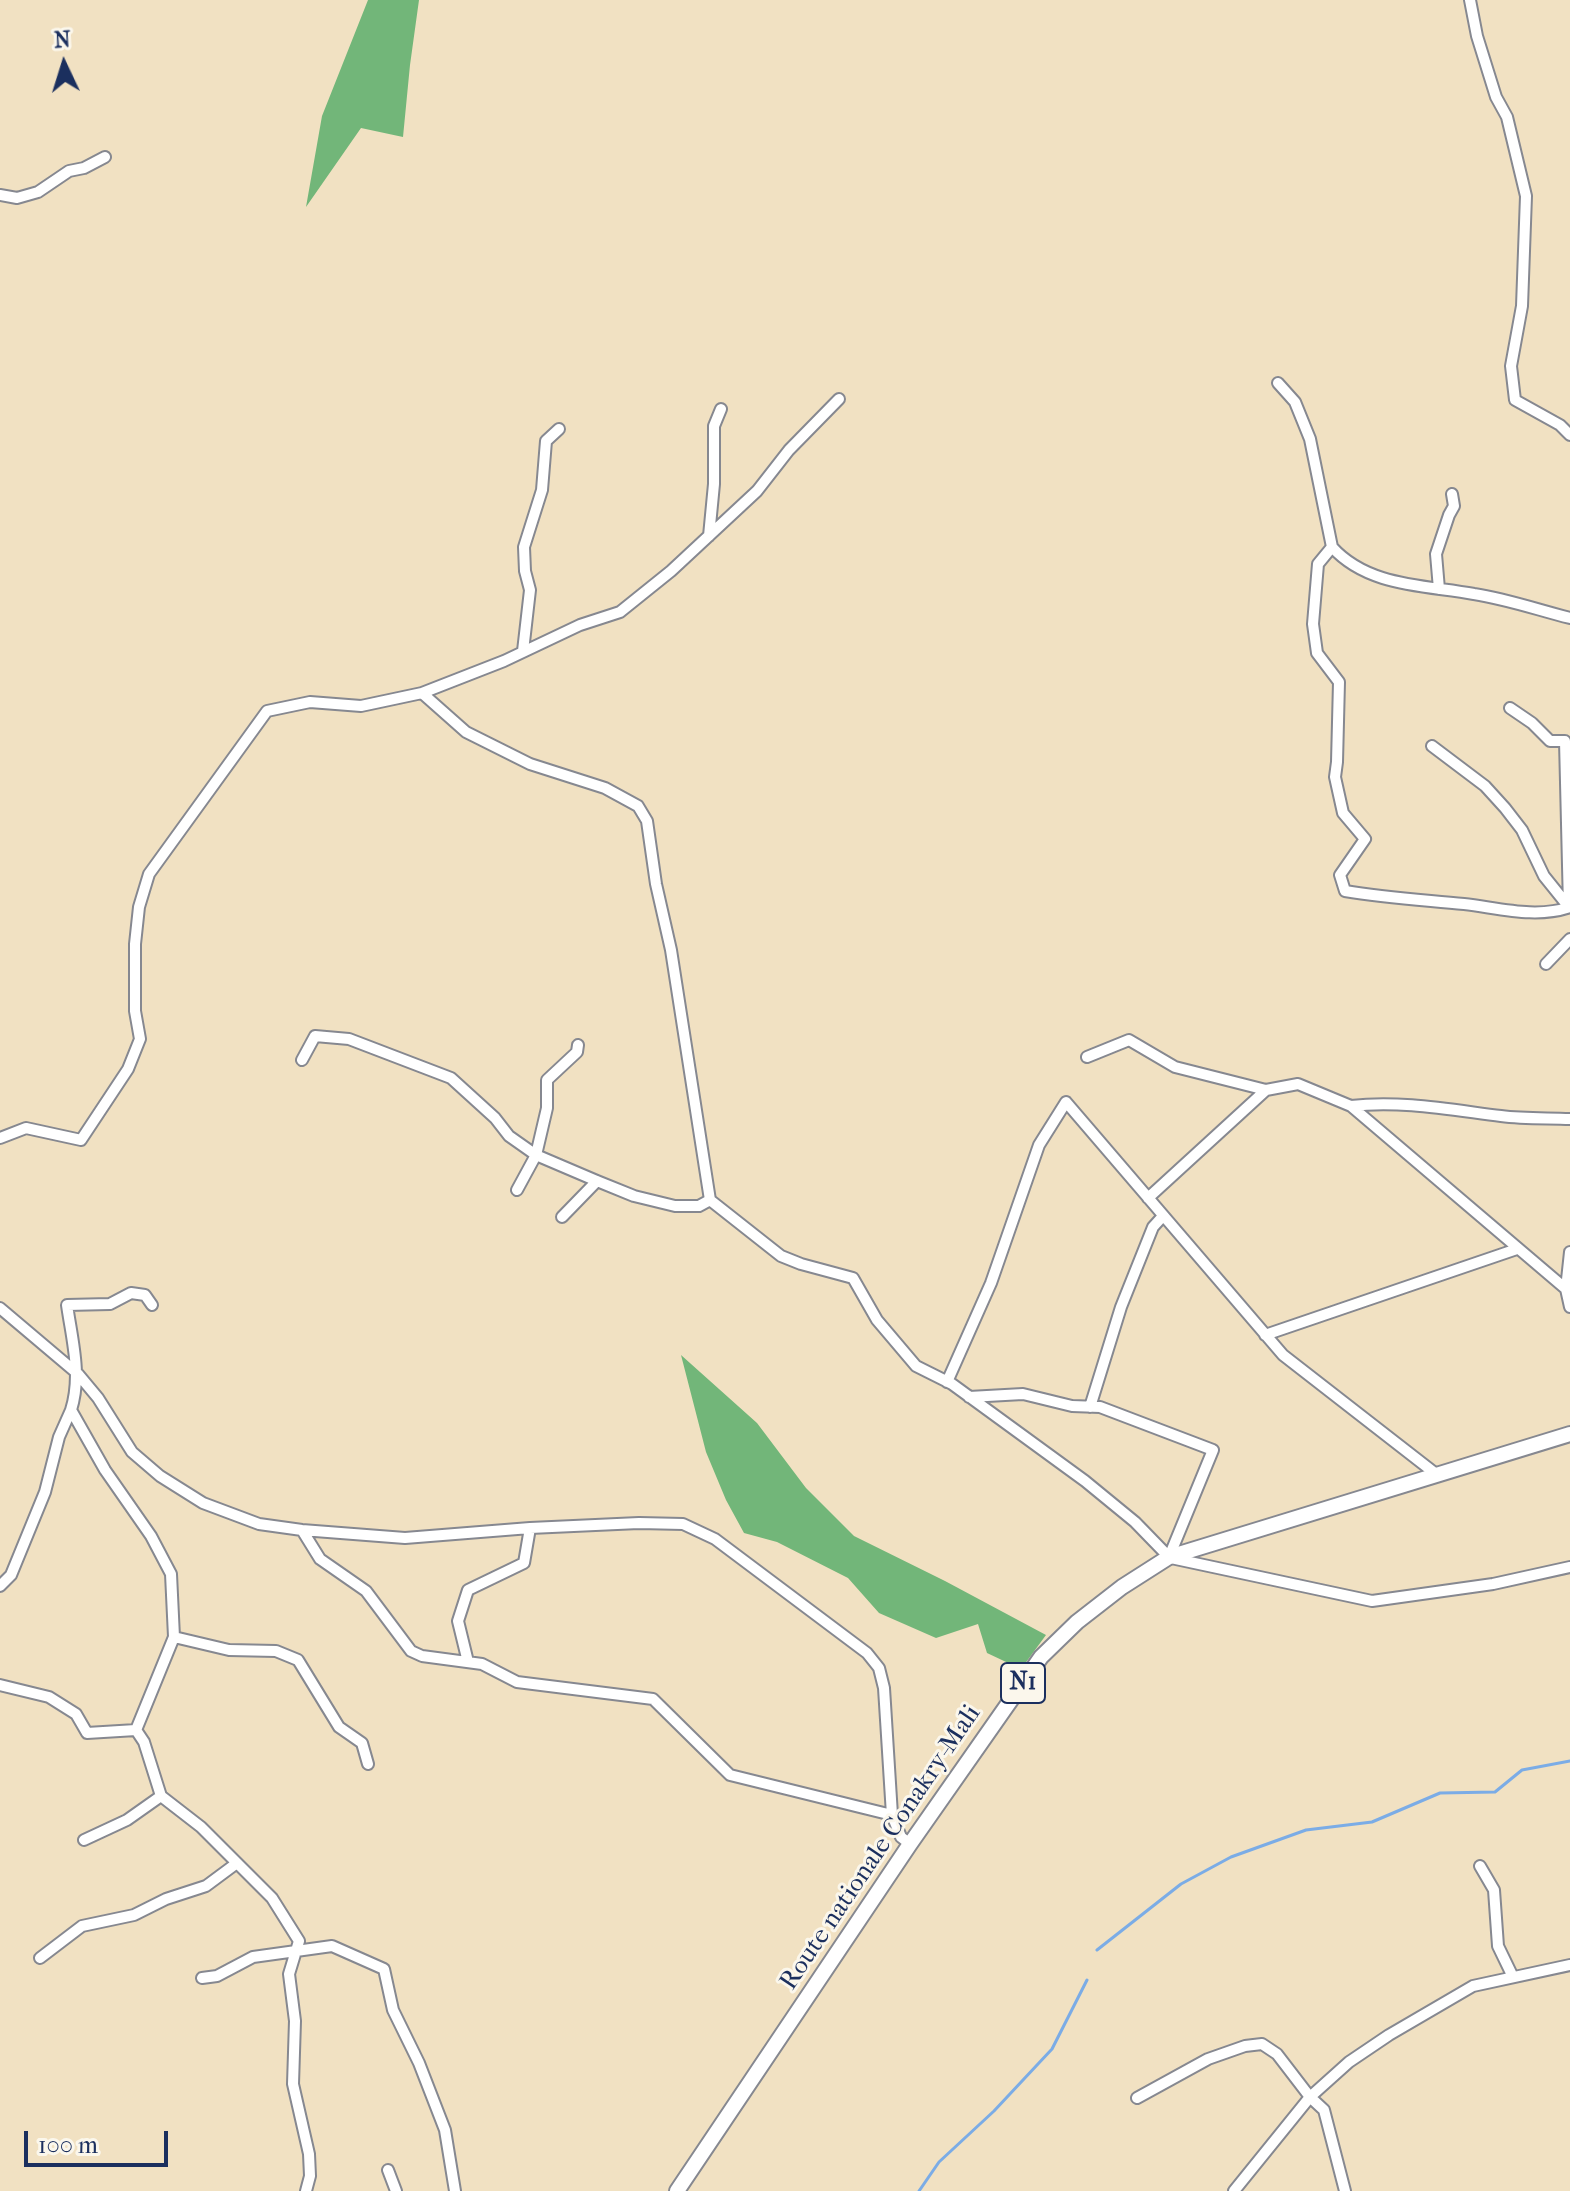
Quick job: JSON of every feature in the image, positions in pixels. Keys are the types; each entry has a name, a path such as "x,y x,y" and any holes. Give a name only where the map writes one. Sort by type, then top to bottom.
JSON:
{"highway":[{"name":"Route nationale Conakry-Mali","path":"677,2191 910,1844 1041,1657 1088,1613 1169,1557 1570,1434"}],"street":[{"path":"1470,0 1477,36 1496,97 1507,117 1526,196 1522,306 1511,366 1515,400 1560,425 1570,435"},
{"path":"0,195 17,198 38,192 69,171 84,168 105,157"},
{"path":"1278,383 1295,402 1310,439 1332,547 1344,560 1367,574 1407,584 1477,594 1570,618"},
{"path":"0,1138 26,1128 81,1140 128,1069 140,1039 135,1011 135,944 139,907 149,874 267,711 310,702 361,706 422,693 580,625 620,612 671,571 757,491 789,450 839,399"},
{"path":"709,536 714,484 714,426 721,409"},
{"path":"523,651 530,590 524,547 542,490 546,441 559,429"},
{"path":"1439,589 1436,554 1454,506 1452,494"},
{"path":"1332,547 1318,564 1313,624 1317,653 1339,682 1335,777 1343,813 1365,839 1340,875 1345,891 1389,899 1542,913 1570,907"},
{"path":"422,693 466,732 530,764 605,788 638,806 647,821 656,884 671,950 710,1200 781,1256 853,1278 877,1320 916,1366 947,1382 1085,1481 1135,1522 1169,1557 1372,1601 1493,1584 1570,1567"},
{"path":"1510,708 1532,723 1550,741 1565,741 1570,907"},
{"path":"1432,746 1485,786 1505,808 1522,830 1544,876 1570,907"},
{"path":"1546,964 1570,939"},
{"path":"302,1060 315,1036 349,1039 451,1078 495,1118 509,1136 536,1155 634,1196 675,1206 699,1206 710,1200"},
{"path":"1087,1057 1129,1040 1175,1067 1266,1090 1298,1084 1351,1106 1566,1289"},
{"path":"517,1190 536,1155 547,1108 547,1080 577,1052 578,1045"},
{"path":"1148,1198 1266,1090"},
{"path":"947,1382 991,1283 1039,1145 1066,1102 1283,1355 1436,1474"},
{"path":"1351,1106 1371,1104 1570,1119"},
{"path":"562,1217 597,1181"},
{"path":"1090,1407 1121,1307 1153,1227 1163,1216"},
{"path":"1265,1335 1517,1249"},
{"path":"1570,1252 1566,1289 1570,1307"},
{"path":"0,1586 11,1575 45,1492 59,1437 76,1394 78,1374 67,1305 110,1304 131,1293 145,1295 152,1305"},
{"path":"0,1308 78,1374 98,1398 132,1452 160,1476 203,1503 259,1524 405,1538 530,1528 683,1524 715,1539 867,1653 879,1668 884,1688 892,1815 901,1837 910,1844"},
{"path":"969,1397 1023,1394 1072,1406 1100,1407 1213,1450 1169,1557"},
{"path":"71,1410 105,1470 151,1536 171,1574 174,1637 136,1730"},
{"path":"468,1662 458,1621 468,1590 524,1563 530,1528"},
{"path":"302,1530 320,1559 366,1591 411,1651 422,1656 482,1664 517,1682 653,1699 730,1775 892,1815"},
{"path":"174,1637 229,1650 276,1651 298,1660 339,1727 362,1743 368,1764"},
{"path":"0,1685 49,1697 76,1714 87,1733 136,1730"},
{"path":"136,1730 144,1742 161,1796 201,1827 272,1898 299,1941 289,1974 295,2021 293,2084 309,2154 310,2176 306,2191"},
{"path":"84,1840 127,1820 161,1796"},
{"path":"40,1958 82,1926 134,1915 166,1899 206,1886 237,1863"},
{"path":"1480,1866 1494,1890 1498,1946 1513,1977"},
{"path":"202,1978 217,1976 253,1957 332,1946 384,1969 393,2010 419,2063 445,2130 455,2191"},
{"path":"1234,2191 1310,2097 1349,2062 1473,1986 1570,1965"},
{"path":"1137,2098 1208,2059 1245,2046 1262,2044 1277,2054 1324,2110 1345,2191"},
{"path":"388,2170 396,2191"}],"green space":[{"path":"368,0 419,0 403,137 361,128 306,207 322,116"},
{"path":"681,1355 757,1423 806,1488 854,1536 1046,1635 1021,1669 987,1653 978,1624 936,1638 879,1613 848,1578 777,1542 744,1533 706,1452"}],"waterway":[{"path":"1097,1950 1181,1884 1231,1857 1306,1830 1372,1822 1440,1793 1495,1792 1522,1770 1570,1761"},
{"path":"919,2191 939,2162 994,2111 1052,2049 1087,1980"}]}
